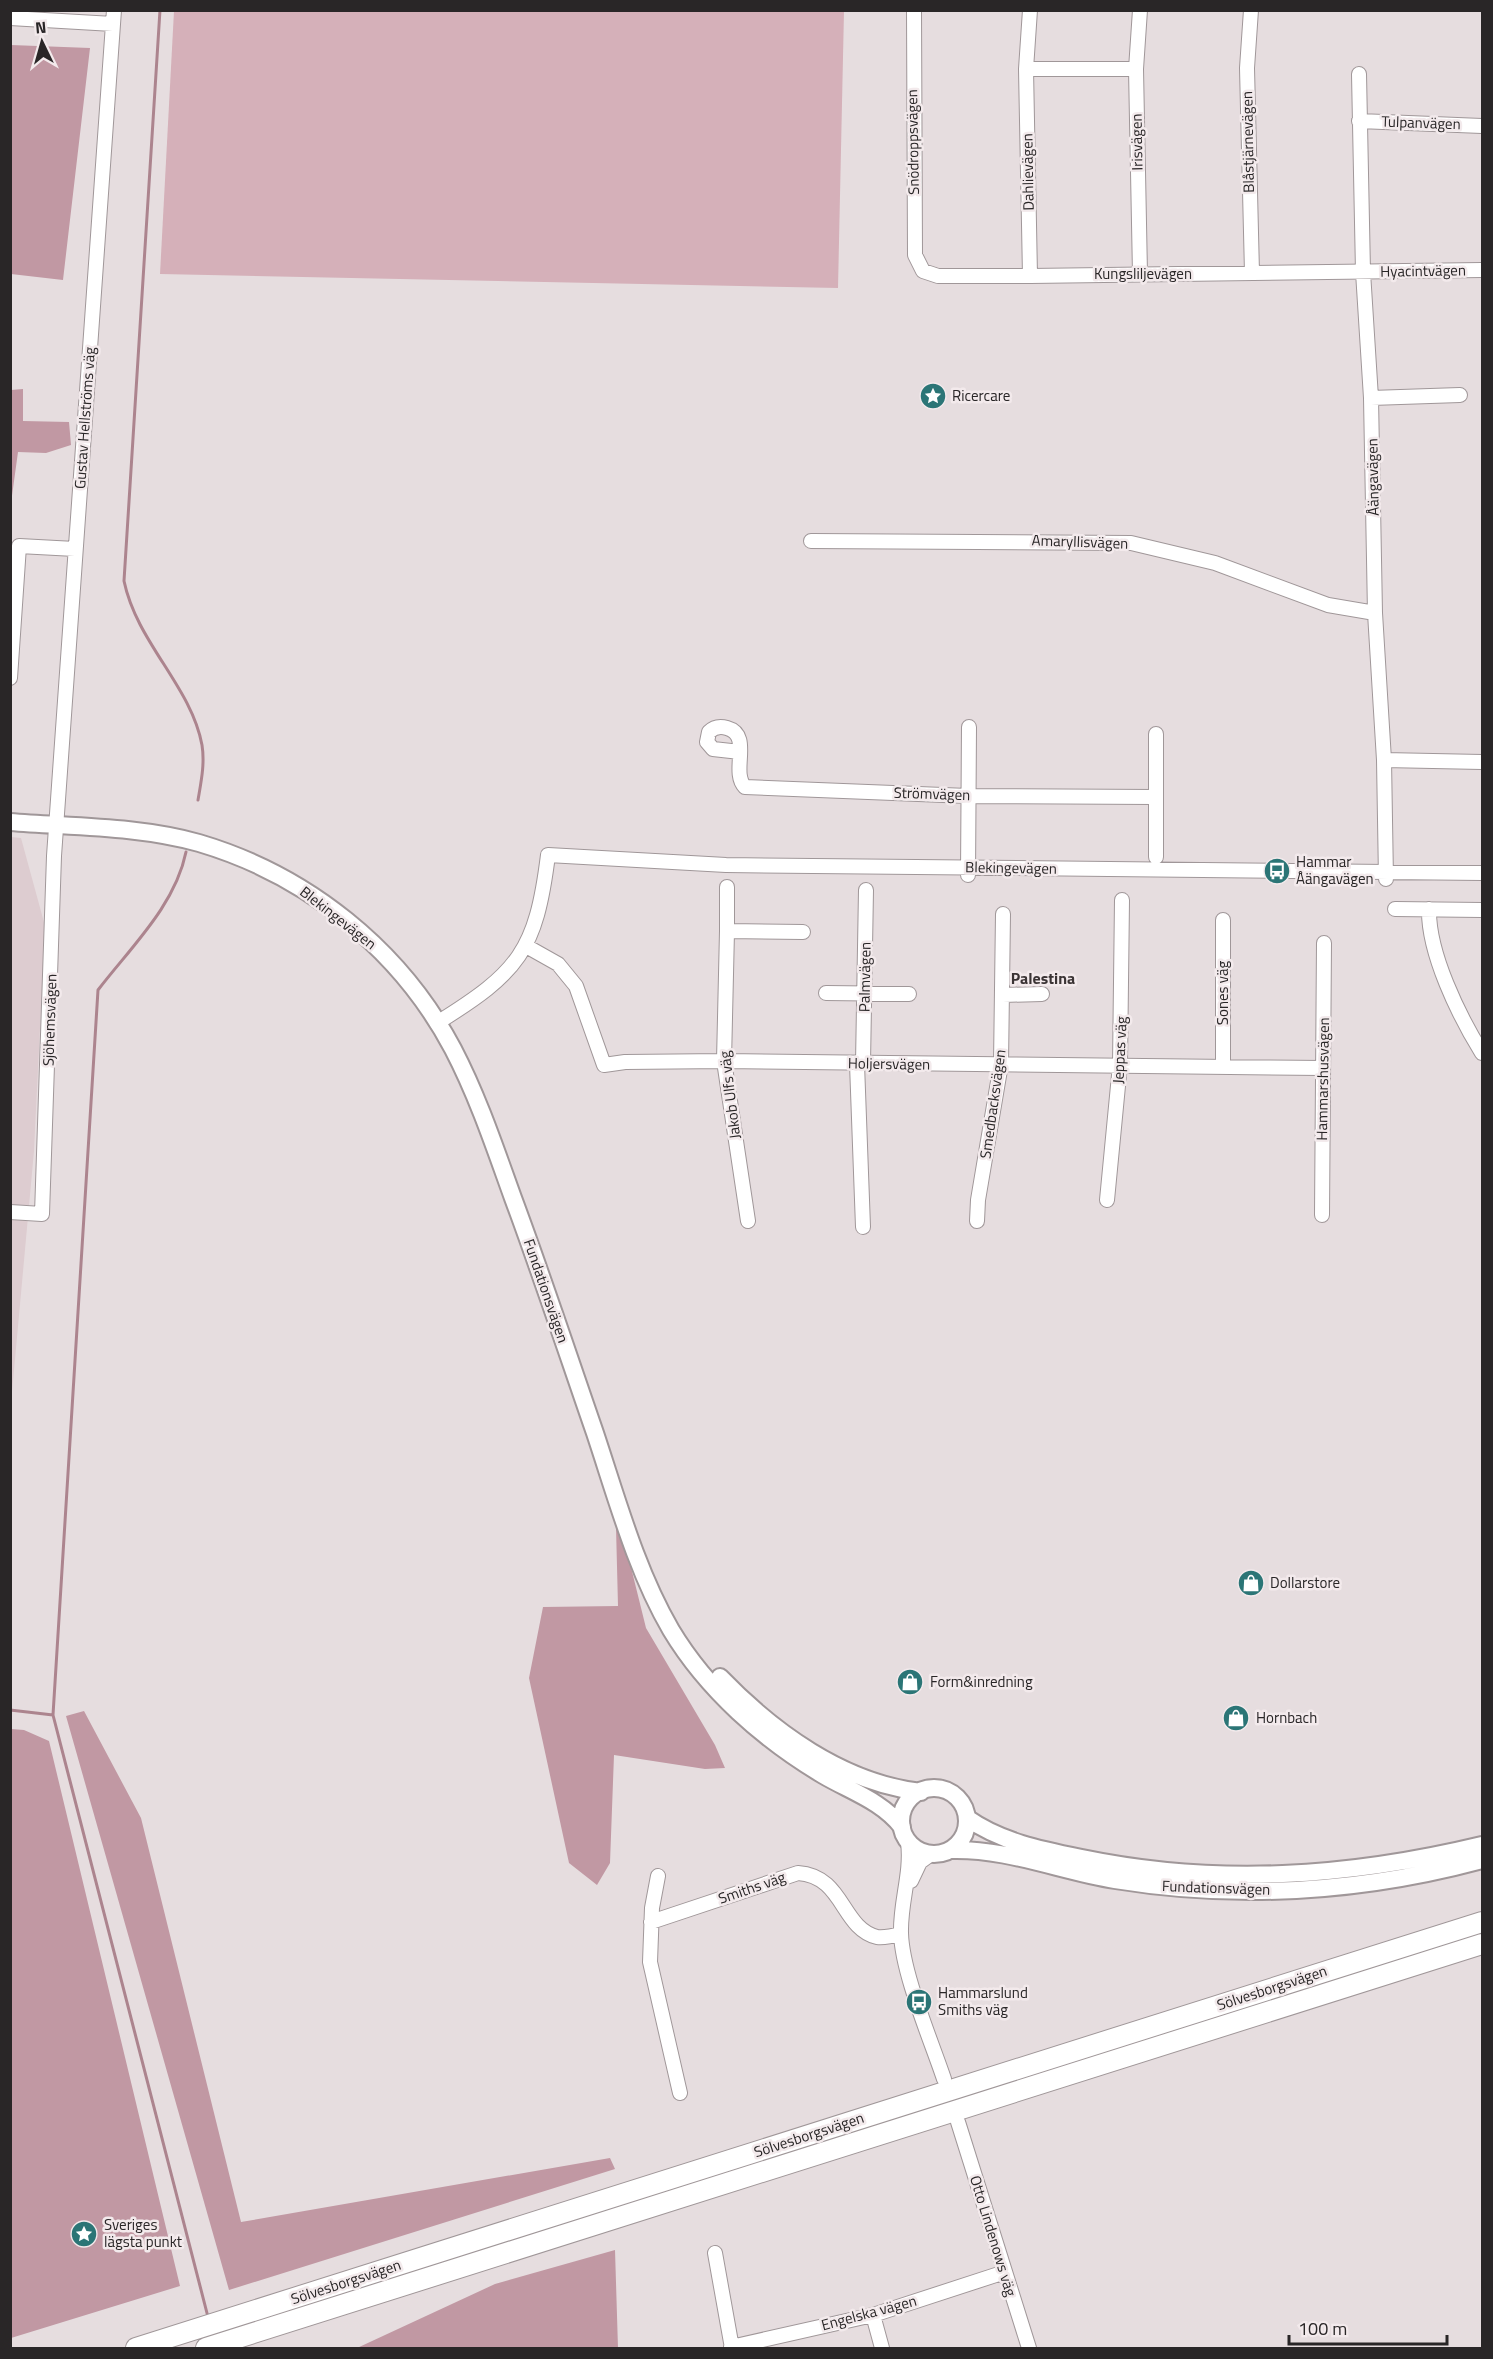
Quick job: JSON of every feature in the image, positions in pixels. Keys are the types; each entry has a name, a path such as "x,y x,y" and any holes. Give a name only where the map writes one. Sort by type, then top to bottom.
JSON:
{"highway":[{"name":"Sölvesborgsvägen","path":"136,2349 1482,1922"},
{"name":"Sölvesborgsvägen","path":"206,2349 1482,1944"}],"main road":[{"name":"Blekingevägen","path":"10,822 138,832 196,842 246,859 277,874 320,900 360,932 397,969 437,1023"},
{"name":"Fundationsvägen","path":"437,1023 463,1068 482,1113 641,1565 672,1632 712,1684 752,1724 799,1760 883,1808 905,1834"},
{"name":"Fundationsvägen","path":"641,1565 702,1656 751,1707 793,1739 845,1770 883,1786 921,1792"},
{"path":"933,1789 951,1793 962,1805 967,1818 964,1834 950,1850 931,1854 919,1850 905,1834 902,1815 907,1803 921,1792 933,1789"},
{"name":"Fundationsvägen","path":"967,1818 992,1834 1046,1850 1118,1866 1204,1875 1273,1876 1334,1873 1411,1862 1482,1845"},
{"name":"Fundationsvägen","path":"950,1850 998,1852 1116,1880 1173,1887 1250,1891 1335,1888 1378,1882 1482,1860"}],"street":[{"name":"Snödroppsvägen","path":"914,10 915,255 923,271"},
{"name":"Dahlievägen","path":"1029,276 1026,69 1030,10"},
{"name":"Irisvägen","path":"1140,10 1136,69 1140,274"},
{"name":"Blåstjärnevägen","path":"1251,10 1246,68 1252,273"},
{"path":"10,18 114,17"},
{"name":"Gustav Hellströms väg","path":"56,825 66,717 75,549 114,17"},
{"path":"1026,69 1136,69"},
{"name":"Åängavägen","path":"1359,74 1363,273 1371,398 1375,613 1384,760 1386,876"},
{"name":"Tulpanvägen","path":"1359,121 1482,126"},
{"name":"Hyacintvägen","path":"1363,273 1482,270"},
{"name":"Kungsliljevägen","path":"923,271 938,276 1363,273"},
{"path":"1371,398 1460,395"},
{"name":"Amaryllisvägen","path":"812,541 1131,543 1215,563 1328,605 1375,613"},
{"path":"10,678 20,546 75,549"},
{"path":"968,872 969,727"},
{"path":"1156,734 1156,857"},
{"name":"Strömvägen","path":"740,752 740,777 745,787 968,796 1155,797"},
{"path":"1384,760 1482,762"},
{"name":"Sjöhemsvägen","path":"10,1212 42,1214 56,825"},
{"name":"Blekingevägen","path":"437,1023 480,995 503,975 526,946 540,913 548,859 726,873 968,872 1386,876 1482,873"},
{"name":"Blekingevägen","path":"1386,876 1482,882"},
{"name":"Jakob Ulfs väg","path":"727,887 724,1061 748,1221"},
{"name":"Palmvägen","path":"863,1227 860,1064 865,994 866,890"},
{"name":"Jeppas väg","path":"1107,1200 1120,1065 1122,900"},
{"path":"1395,909 1482,910"},
{"path":"1429,909 1429,924 1448,986 1482,1053"},
{"name":"Smedbacksvägen","path":"977,1221 978,1200 1001,1064 1003,914"},
{"name":"Sones väg","path":"1223,920 1223,1066"},
{"path":"727,931 803,932"},
{"name":"Hammarshusvägen","path":"1322,1215 1324,943"},
{"name":"Holjersvägen","path":"526,946 558,964 576,987 604,1065 625,1062 724,1061 1323,1068"},
{"path":"826,993 909,994"},
{"path":"1003,995 1042,994"},
{"path":"905,1834 910,1857 901,1935 905,1962 944,2079"},
{"path":"905,1894 920,1862 931,1854"},
{"name":"Smiths väg","path":"651,1922 798,1873 813,1875 825,1882 858,1924 870,1934 882,1937 901,1935"},
{"path":"658,1876 651,1922 650,1962 680,2093"},
{"name":"Otto Lindenows väg","path":"958,2122 1029,2349"},
{"name":"Engelska vägen","path":"715,2253 732,2348 873,2315 1005,2272"},
{"path":"873,2315 882,2349"}],"shaded area":[{"path":"174,11 844,11 838,288 160,274"},
{"path":"11,45 90,48 63,280 11,274"},
{"path":"23,389 23,421 69,422 71,445 46,453 18,452 11,503 11,390"},
{"path":"11,837 21,838 45,926 34,1151 11,1403"},
{"path":"616,1527 623,1535 646,1628 715,1745 725,1768 705,1769 614,1755 610,1863 597,1885 569,1863 529,1678 543,1607 618,1606"},
{"path":"84,1711 141,1818 241,2222 610,2158 615,2169 229,2290 66,1716"},
{"path":"11,1729 24,1730 49,1741 180,2286 11,2338"},
{"path":"615,2250 618,2348 357,2348 495,2284"}],"waterway":[{"path":"160,10 124,581 140,624 187,703 196,724 203,759 198,800"},
{"path":"186,852 180,872 162,908 98,990 53,1715 208,2317"},
{"path":"10,1710 53,1715"}],"place":[{"name":"Ricercare","path":"933,396"},
{"name":"Hammar Åängavägen","path":"1277,871"},
{"name":"Dollarstore","path":"1251,1583"},
{"name":"Form&inredning","path":"910,1682"},
{"name":"Hornbach","path":"1236,1718"},
{"name":"Hammarslund Smiths väg","path":"919,2002"},
{"name":"Sveriges lägsta punkt","path":"84,2234"}],"district":[{"name":"Palestina","path":"1043,978"}]}
